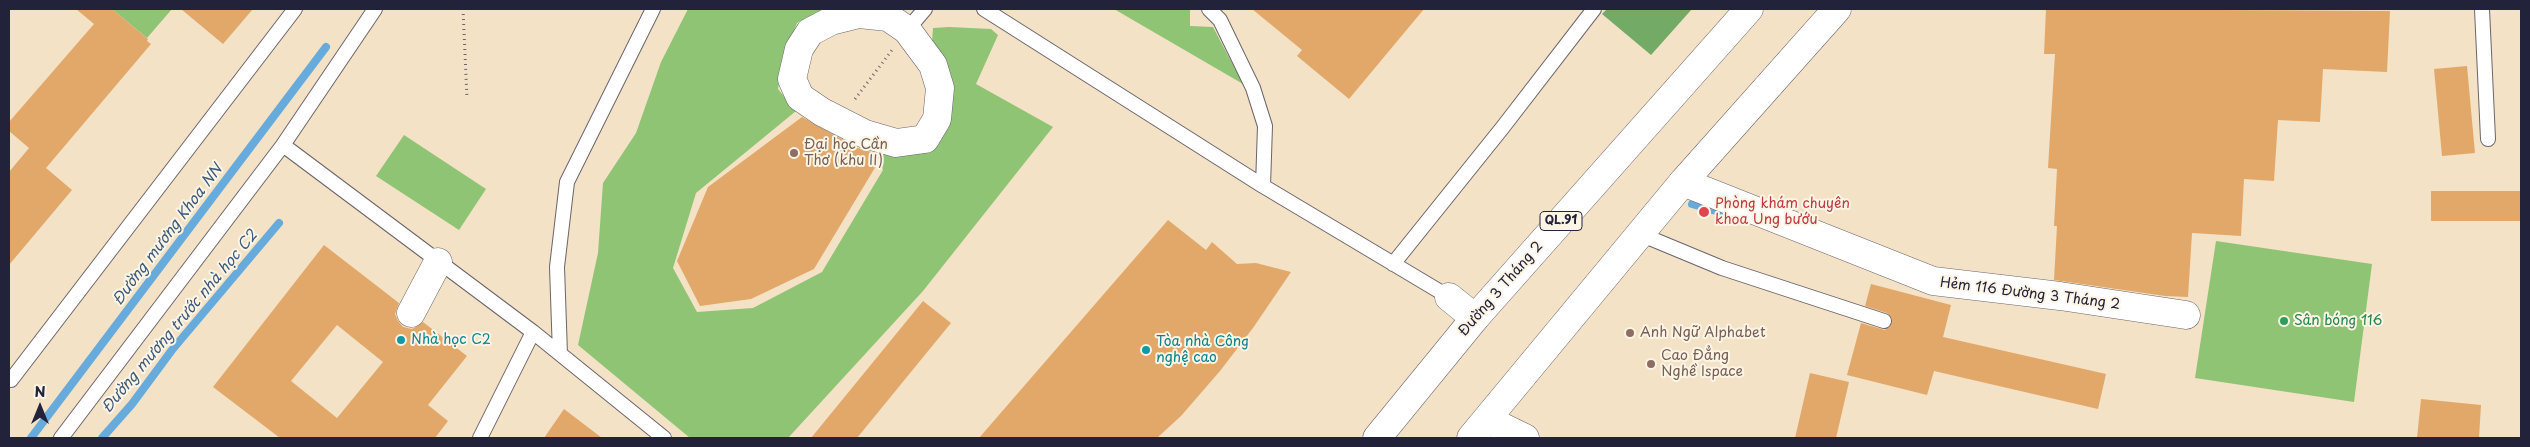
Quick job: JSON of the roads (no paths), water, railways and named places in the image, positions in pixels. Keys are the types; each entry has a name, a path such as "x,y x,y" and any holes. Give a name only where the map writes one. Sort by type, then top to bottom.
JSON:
{"main road":[{"name":"Đường 3 Tháng 2","path":"1377,438 1475,318 1750,9"},
{"path":"1525,438 1480,429 1683,182 1837,9"},
{"path":"859,14 888,17 907,30 933,65 940,88 937,119 925,139 896,144 865,134 800,97 792,79 799,50 810,32 831,21 859,14"},
{"name":"Hẻm 116 Đường 3 Tháng 2","path":"1683,182 1933,281 2060,296 2186,315"},
{"path":"411,313 438,262"},
{"path":"1449,297 1475,318"}],"lane":[{"path":"9,378 11,380 295,9"},
{"path":"61,438 283,146 375,9"},
{"path":"560,354 557,267 567,182 653,9"},
{"path":"907,30 925,9"},
{"path":"984,9 1263,186 1449,297"},
{"path":"1208,9 1220,20 1254,88 1265,126 1263,186"},
{"path":"1393,264 1503,127 1594,9"},
{"path":"2482,9 2488,139"},
{"path":"283,146 533,332 664,438"},
{"path":"1640,234 1722,268 1884,321"},
{"path":"480,438 533,332"}],"waterway":[{"name":"Đường mương Khoa NN","path":"31,438 326,47"},
{"path":"1692,204 1733,216"},
{"name":"Đường mương trước nhà học C2","path":"102,438 132,404 172,350 279,223"}],"place":[{"name":"Đại học Cần Thơ (khu II)","path":"794,153"},
{"name":"Phòng khám chuyên khoa Ung bướu","path":"1704,212"},
{"name":"Sân bóng 116","path":"2284,321"},
{"name":"Anh Ngữ Alphabet","path":"1630,333"},
{"name":"Nhà học C2","path":"401,340"},
{"name":"Tòa nhà Công nghệ cao","path":"1146,350"},
{"name":"Cao Đẳng Nghề Ispace","path":"1651,364"}]}
